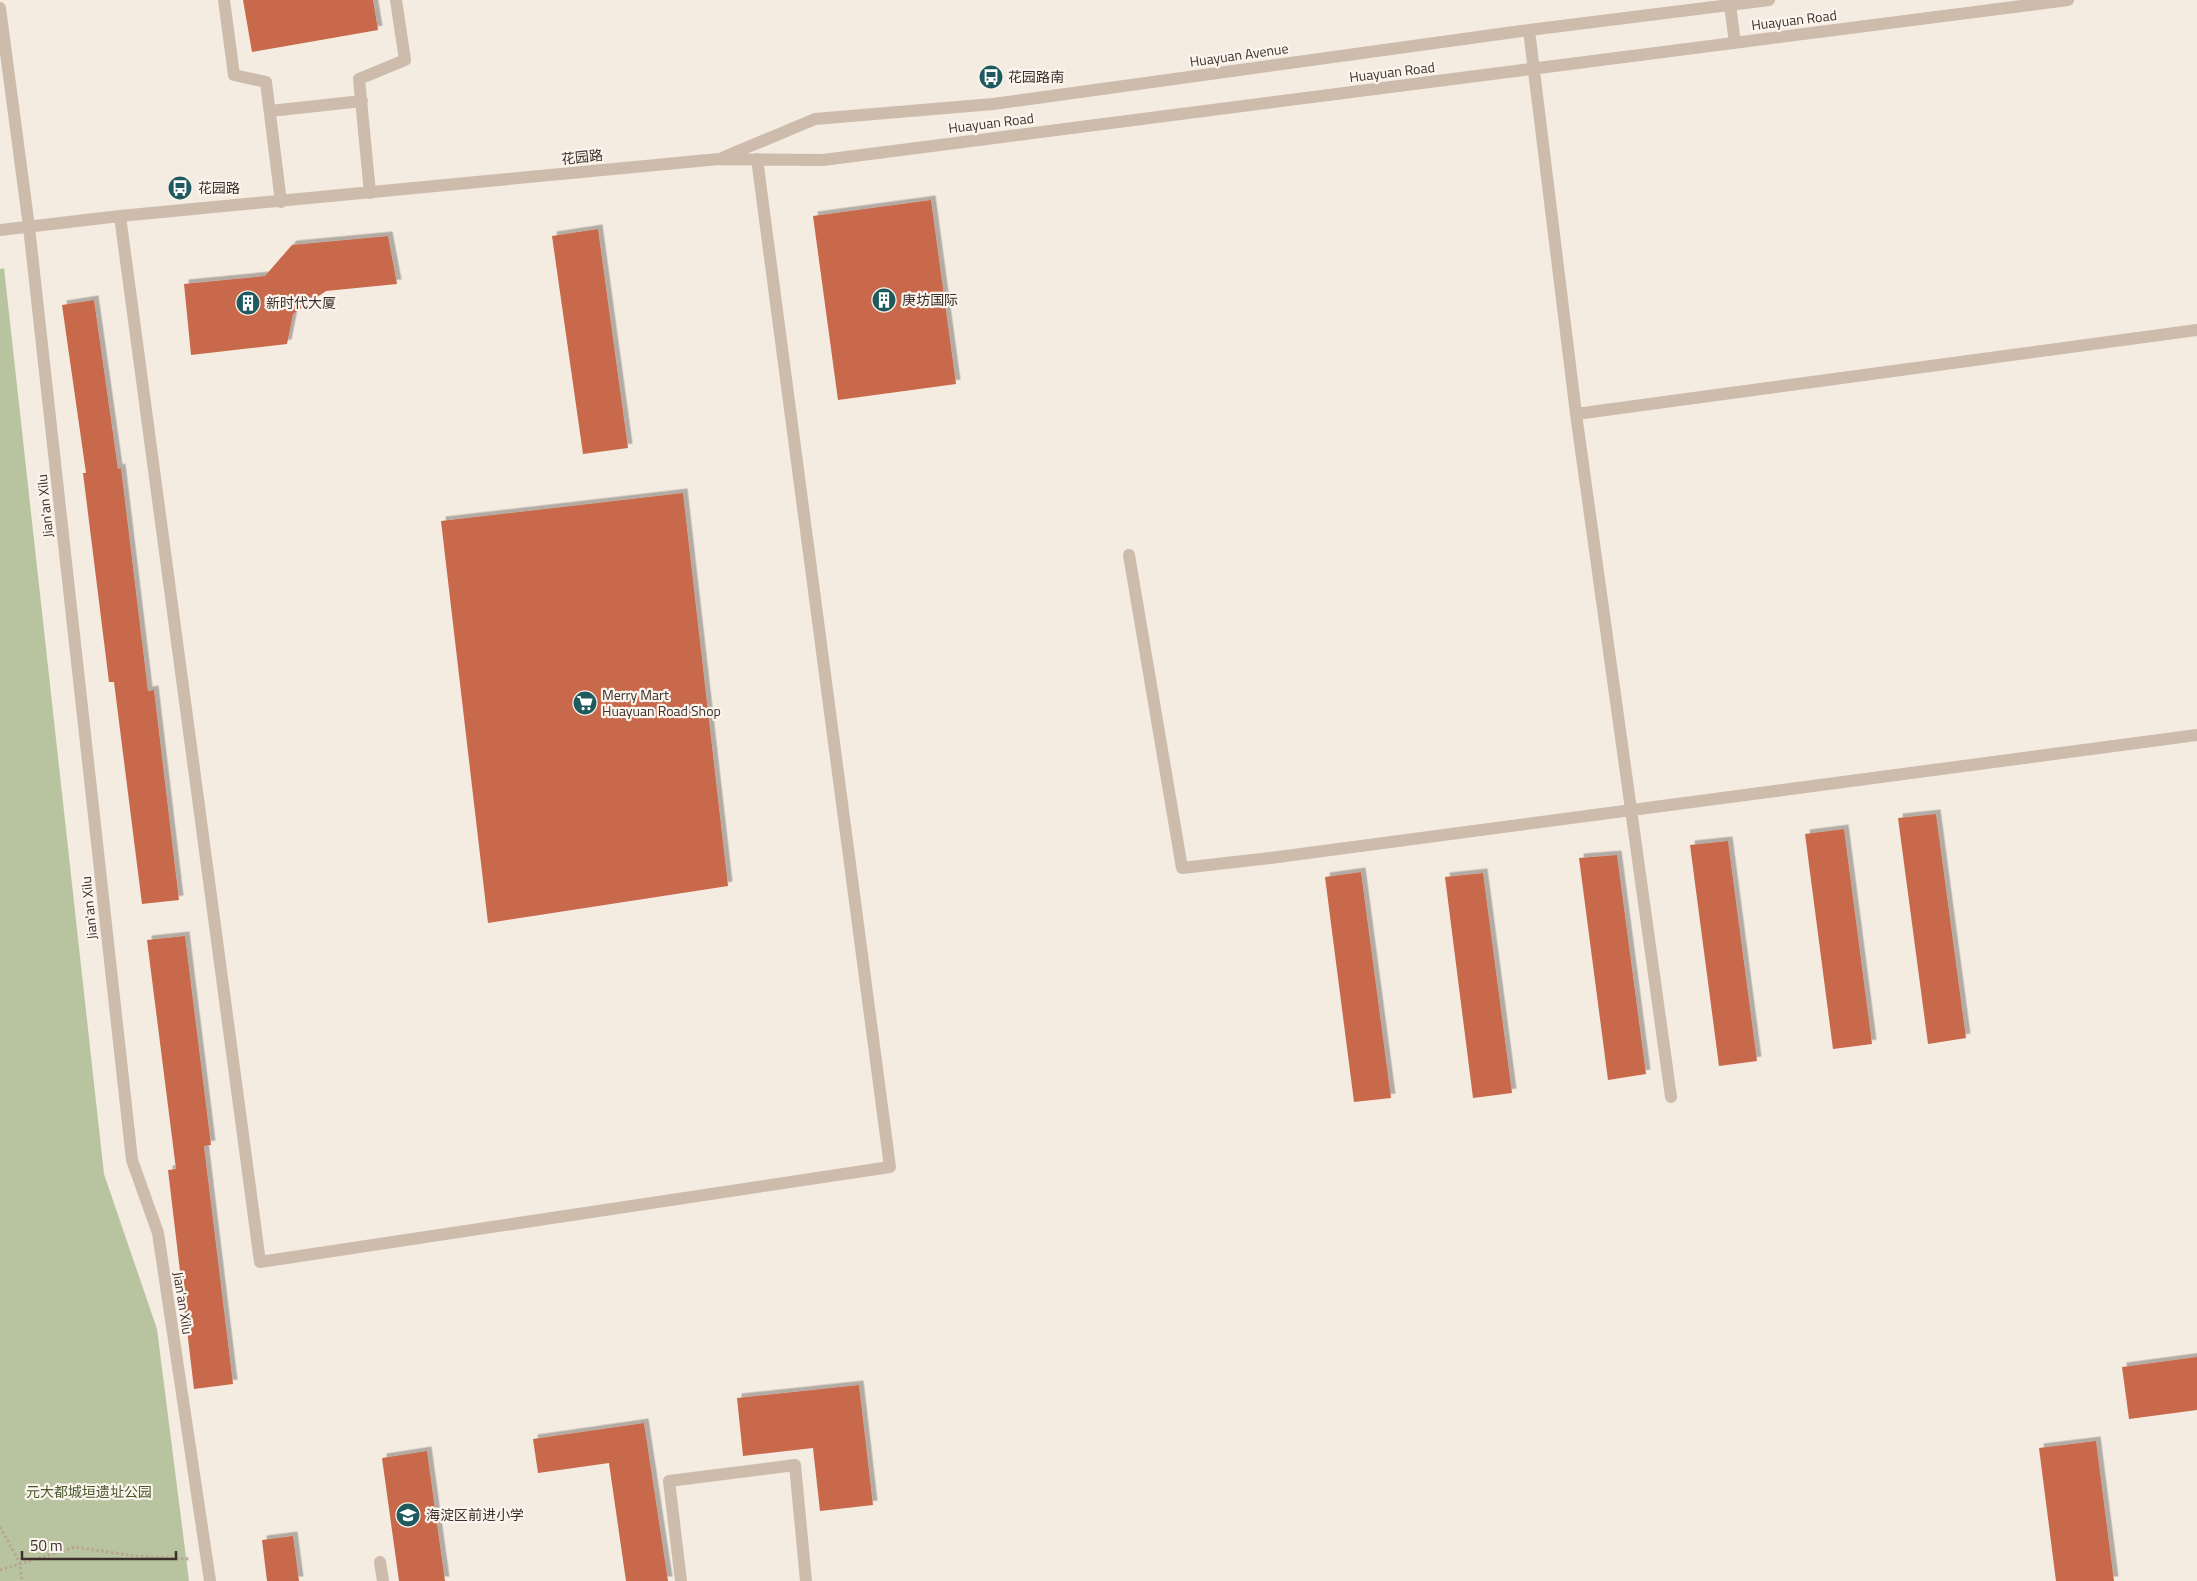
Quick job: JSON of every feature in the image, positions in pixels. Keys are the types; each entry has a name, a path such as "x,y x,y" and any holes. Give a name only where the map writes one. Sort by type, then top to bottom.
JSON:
{"street":[{"path":"224,0 234,75 266,82 281,202"},
{"path":"370,193 359,79 405,60 396,0"},
{"name":"Huayuan Avenue","path":"719,159 815,119 993,104 1529,30 1769,0"},
{"name":"Huayuan Road","path":"719,159 823,160 2068,0"},
{"path":"1730,5 1735,43"},
{"name":"Jian'an Xilu","path":"0,8 29,227 132,1160 158,1233 210,1581"},
{"path":"1529,30 1576,414 1671,1097"},
{"path":"270,111 362,101"},
{"name":"花园路","path":"0,230 120,216 719,159"},
{"path":"120,216 260,1262 890,1167 757,159"},
{"path":"1576,414 2197,330"},
{"path":"1129,555 1182,868 1631,811 2197,735"},
{"path":"681,1581 669,1481 794,1465 806,1581"},
{"path":"380,1562 383,1581"}],"path":[{"path":"0,1527 20,1563 22,1581"},
{"path":"0,1570 75,1547 135,1556 208,1560"}],"green space":[{"name":"元大都城垣遗址公园","path":"4,268 104,1174 157,1329 189,1581 0,1581 0,269"}],"building":[{"path":"243,0 373,0 378,30 252,52"},
{"name":"庚坊国际","path":"931,200 956,384 838,400 813,216"},
{"path":"598,229 628,448 583,454 552,236"},
{"name":"新时代大厦","path":"388,236 397,284 326,291 293,314 287,344 191,355 184,284 265,276 292,245"},
{"path":"94,300 118,469 121,468 148,691 154,690 179,900 142,904 114,682 109,682 83,473 86,473 62,305"},
{"name":"Merry Mart Huayuan Road Shop","path":"683,493 728,886 488,923 441,521"},
{"path":"1936,814 1966,1038 1928,1044 1898,818"},
{"path":"1844,829 1872,1044 1833,1049 1805,834"},
{"path":"1728,841 1757,1061 1719,1066 1690,845"},
{"path":"1617,855 1646,1074 1608,1080 1579,858"},
{"path":"1361,872 1391,1098 1354,1102 1325,877"},
{"path":"1483,873 1512,1093 1473,1098 1445,877"},
{"path":"185,936 211,1145 204,1146 233,1384 194,1389 168,1170 176,1169 147,940"},
{"path":"2197,1357 2197,1410 2129,1419 2122,1367"},
{"path":"859,1385 873,1505 820,1511 813,1448 743,1456 737,1398"},
{"path":"644,1423 668,1581 626,1581 609,1463 538,1473 533,1439"},
{"path":"2096,1441 2114,1581 2056,1581 2039,1448"},
{"path":"427,1451 445,1581 399,1581 382,1458"},
{"path":"293,1536 299,1581 267,1581 262,1540"}],"place":[{"name":"花园路南","path":"991,77"},
{"name":"花园路","path":"180,188"},
{"name":"庚坊国际","path":"884,300"},
{"name":"新时代大厦","path":"248,303"},
{"name":"Merry Mart Huayuan Road Shop","path":"585,703"},
{"name":"海淀区前进小学","path":"408,1515"}]}
